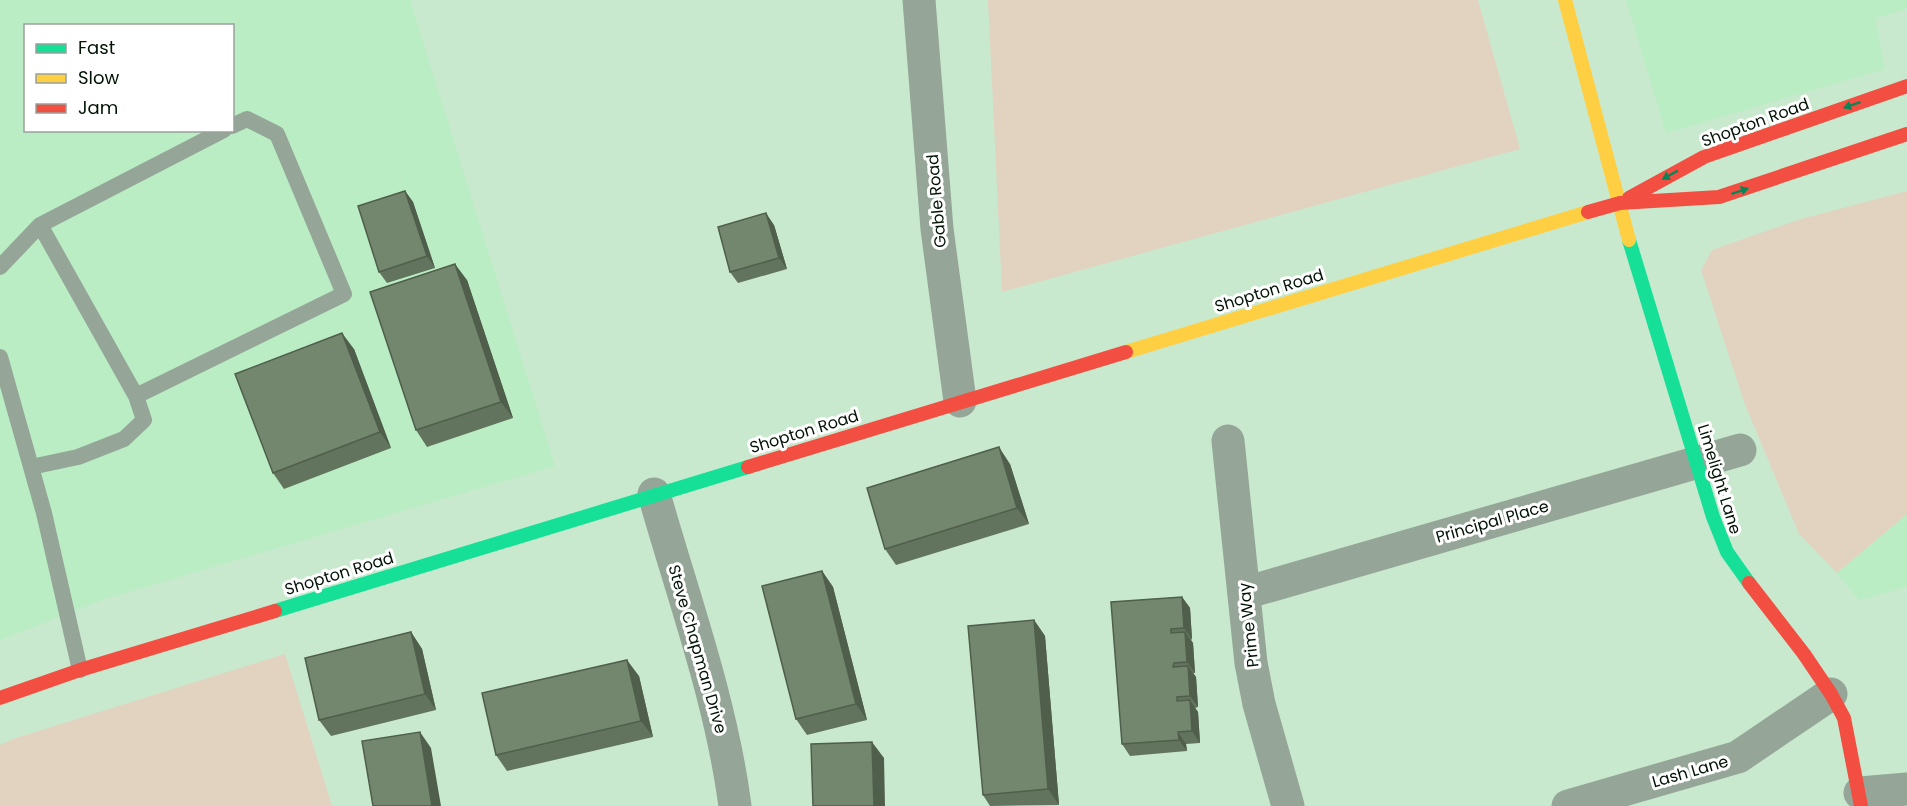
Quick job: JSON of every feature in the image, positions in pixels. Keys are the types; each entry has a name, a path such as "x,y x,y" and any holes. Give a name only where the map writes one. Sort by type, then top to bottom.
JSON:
{"street":[{"name":"Gable Road","path":"919,0 937,229 960,401"},
{"name":"Limelight Lane","path":"1565,0 1636,265 1713,517 1726,552 1831,694 1844,718 1861,799"},
{"name":"Shopton Road","path":"0,698 80,670 654,494 1620,203 1704,157 1907,86"},
{"name":"Shopton Road","path":"1620,203 1719,197 1907,134"},
{"name":"Prime Way","path":"1228,441 1251,663 1288,806"},
{"name":"Principal Place","path":"1245,593 1740,450"},
{"name":"Steve Chapman Drive","path":"654,494 717,712 728,758 735,806"},
{"name":"Lash Lane","path":"1568,806 1738,757 1831,694"},
{"path":"1861,799 1907,789"}],"lane":[{"path":"136,396 344,294 277,134 247,119 234,125"},
{"path":"0,267 40,225 220,132"},
{"path":"31,467 78,457 124,439 144,420 136,396 40,225"},
{"path":"0,357 31,467 80,670"}],"shaded area":[{"path":"0,0 410,0 555,466 105,599 0,640"},
{"path":"988,0 1478,0 1520,149 1002,292"},
{"path":"1626,0 1907,0 1907,9 1875,18 1885,69 1666,133"},
{"path":"1907,191 1907,514 1837,573 1799,534 1744,402 1701,270 1712,250 1801,219"},
{"path":"1907,514 1907,587 1859,600 1837,573"},
{"path":"285,654 332,806 0,806 0,745"}],"building":[{"path":"405,191 427,256 379,272 358,206"},
{"path":"766,213 779,258 730,272 718,227"},
{"path":"455,264 501,402 416,430 370,292"},
{"path":"342,333 380,432 273,473 235,374"},
{"path":"999,447 1017,508 885,549 867,488"},
{"path":"822,571 856,704 796,719 762,586"},
{"path":"1182,597 1184,628 1171,629 1171,633 1185,632 1187,662 1174,663 1173,667 1188,666 1190,696 1177,697 1177,701 1190,700 1192,731 1178,732 1179,740 1122,744 1111,602"},
{"path":"1034,620 1048,789 983,795 968,626"},
{"path":"411,632 425,694 319,720 305,658"},
{"path":"627,660 641,721 496,755 482,693"},
{"path":"420,732 432,806 373,806 362,741"},
{"path":"872,742 874,806 813,806 811,744"}],"traffic: fast":[{"path":"1629,240 1713,517 1727,552 1749,583"},
{"path":"275,611 748,467"}],"traffic: slow":[{"path":"1565,0 1629,240"},
{"path":"1126,352 1588,212"}],"traffic: jam":[{"path":"1629,198 1704,157 1907,86"},
{"path":"1588,212 1620,203 1719,197 1907,134"},
{"path":"748,467 1126,352"},
{"path":"1749,583 1804,654 1844,718 1861,806"},
{"path":"0,698 80,670 275,611"}]}
